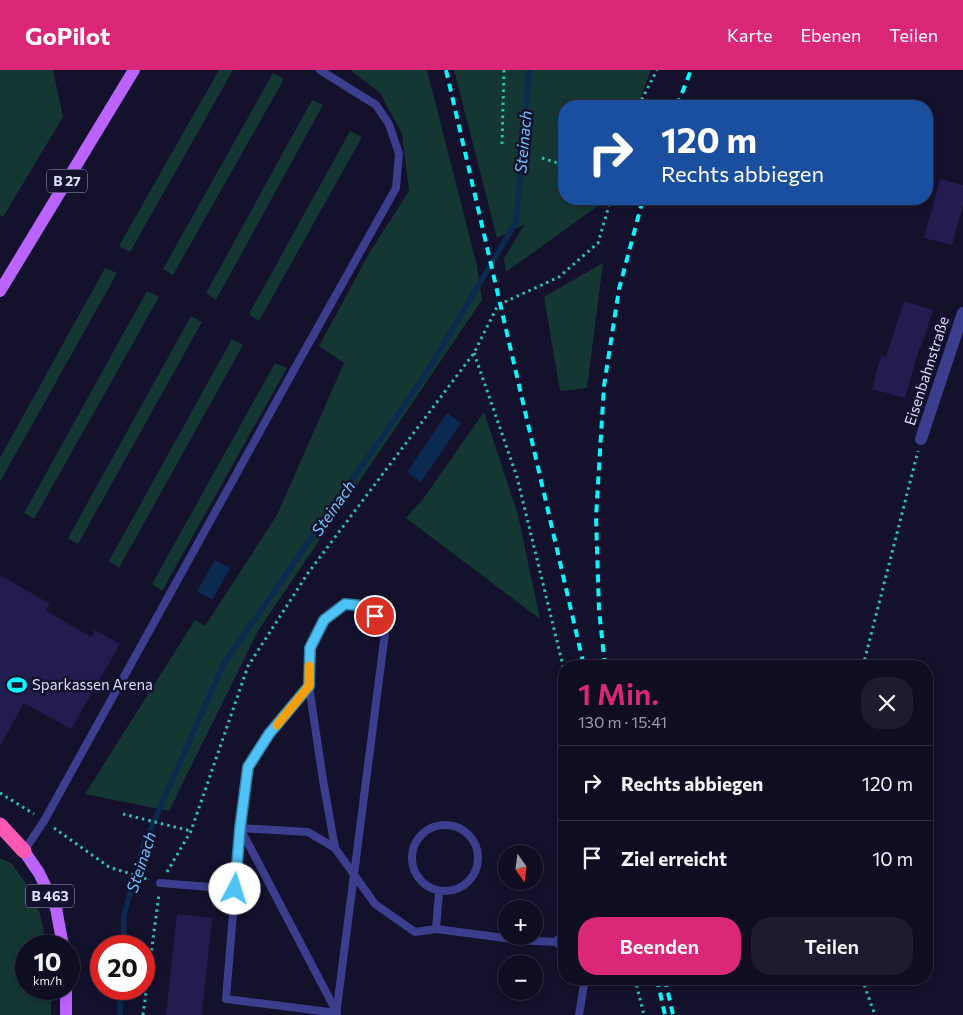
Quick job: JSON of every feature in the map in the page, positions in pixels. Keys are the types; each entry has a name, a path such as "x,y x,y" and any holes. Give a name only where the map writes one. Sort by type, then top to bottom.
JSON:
{"highway":[{"path":"0,825 24,851"},
{"name":"B 463","path":"0,837 24,851"}],"main road":[{"name":"B 27","path":"0,291 134,70"},
{"name":"B 463","path":"24,851 39,873 56,908 61,935"},
{"path":"66,1000 66,1015"}],"street":[{"name":"Eisenbahnstraße","path":"921,439 963,313"}],"lane":[{"path":"24,851 49,812 396,188 399,154 389,124 376,105 320,70"},
{"path":"335,848 322,780 309,686 310,648 324,620 345,604 364,606 386,625 336,1014"},
{"path":"309,686 269,734 248,767 240,828 226,999 336,1014"},
{"path":"438,825 451,825 464,830 473,839 478,851 479,864 474,876 464,886 452,891 439,892 427,887 417,878 412,866 412,852 417,840 426,830 438,825"},
{"path":"240,828 308,832 335,848 375,904 415,932 436,929 519,940 556,942 558,940"},
{"path":"240,828 336,1014"},
{"path":"160,884 235,889"},
{"path":"436,929 439,892"},
{"path":"579,1015 584,985"}],"path":[{"path":"502,144 504,70"},
{"path":"642,100 657,70"},
{"path":"542,158 558,163"},
{"path":"143,1015 160,884 191,831 248,666 308,573 474,353 498,305 559,277 598,243 610,205"},
{"path":"474,353 518,477 562,660"},
{"path":"865,660 921,439"},
{"path":"123,814 191,831"},
{"path":"109,867 143,878"},
{"path":"636,985 644,1015"},
{"path":"864,985 875,1015"}],"green space":[{"path":"0,70 53,70 63,117 3,217 0,215"},
{"path":"219,70 233,70 130,252 119,246"},
{"path":"350,70 427,70 477,266 482,300 258,631 169,811 85,794 195,620 205,626 277,515 344,363 319,346 370,252 409,191 402,134 380,93"},
{"path":"454,70 651,70 639,100 558,100 558,205 599,205 506,272 504,258 525,224 497,238"},
{"path":"273,73 284,79 173,275 163,269"},
{"path":"312,100 323,105 216,300 206,293"},
{"path":"350,131 362,137 259,321 249,314"},
{"path":"603,263 587,388 560,391 544,297"},
{"path":"105,268 117,273 0,482 0,458"},
{"path":"147,291 159,297 34,519 24,513"},
{"path":"191,316 202,322 78,544 68,538"},
{"path":"232,339 243,345 119,568 109,561"},
{"path":"275,363 287,368 162,591 152,584"},
{"path":"484,412 518,515 540,619 406,518 423,499"},
{"path":"0,858 11,863 25,882 40,914 45,935 15,935 15,1000 51,1000 51,1015 0,1015"}],"water":[{"path":"447,413 461,423 421,482 407,472"},
{"path":"215,560 230,568 212,600 197,591"}],"building":[{"path":"940,179 963,185 963,205 952,245 924,238"},
{"path":"904,301 933,310 905,398 872,389 881,356 886,357"},
{"path":"0,575 50,604 46,611 91,637 95,630 120,644 71,729 24,703 0,746"},
{"path":"177,914 212,918 202,1015 166,1015"}],"waterway":[{"name":"Steinach","path":"123,935 124,915 144,844 224,663 424,377 516,222 529,70"},
{"name":"Steinach","path":"120,1015 121,1000"}],"railway":[{"path":"446,70 583,660"},
{"path":"679,100 691,70"},
{"path":"604,660 599,610 596,517 604,386 619,289 641,205"},
{"path":"658,985 665,1015"},
{"path":"666,985 673,1015"}],"slow traffic":[{"path":"277,725 309,686 309,666"}],"place":[{"name":"Sparkassen Arena","path":"17,685"}],"route":[{"path":"235,889 248,767 269,734 309,686 310,648 324,620 345,604 364,606 375,616"}]}
